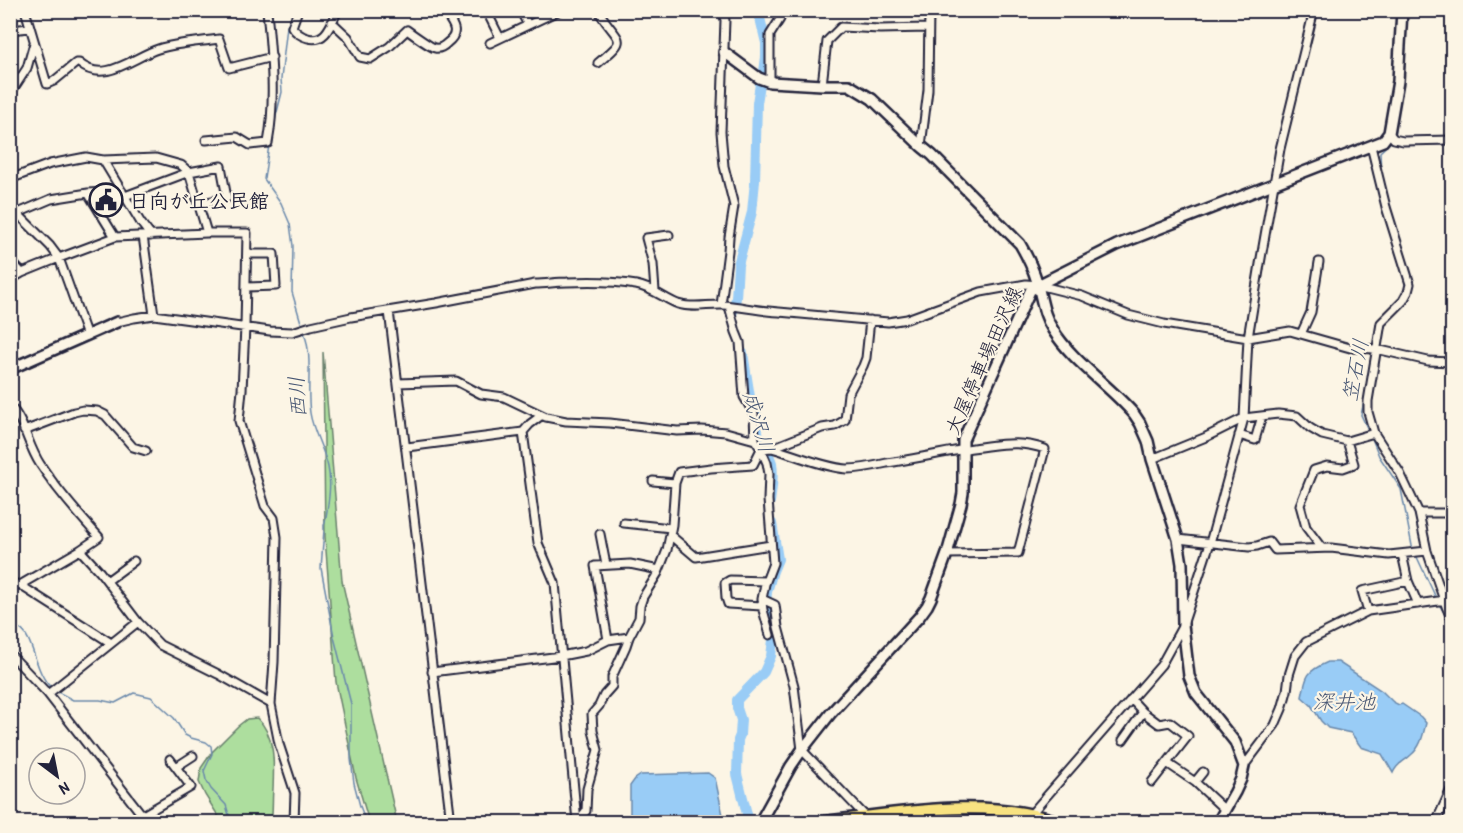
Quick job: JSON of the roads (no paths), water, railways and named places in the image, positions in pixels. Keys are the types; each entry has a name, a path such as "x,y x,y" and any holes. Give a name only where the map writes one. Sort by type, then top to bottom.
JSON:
{"main road":[{"path":"1389,133 1398,81 1402,10"},
{"path":"724,52 765,80 822,86 849,85 872,99 932,155 1020,244 1033,270 1042,308 1054,332 1068,349 1134,414 1144,432 1178,539 1182,564 1183,626 1189,676 1196,693 1234,742 1244,766 1241,779 1218,822"},
{"name":"大屋停車場田沢線","path":"760,822 802,750 831,713 923,611 932,598 961,504 963,440 1030,291 1117,245 1371,146 1383,141 1389,133"},
{"path":"10,369 117,322"},
{"path":"825,822 869,820 958,808 992,808 1028,818 1059,822"}],"street":[{"path":"25,10 47,84 76,63 85,68 107,70 122,66 159,49 219,39 229,68 272,57"},
{"path":"206,140 237,136 250,145 268,143 272,118 272,57 267,10"},
{"path":"298,10 292,27 296,33 313,39 322,38 338,10"},
{"path":"332,22 348,37 360,57 370,59 389,47 407,30 430,47 436,49 443,46 451,40 455,32 443,10"},
{"path":"497,10 489,16 500,38"},
{"path":"520,10 528,25"},
{"path":"490,43 528,25 544,14 560,10"},
{"path":"598,63 617,47 619,42 618,37 601,15 602,10"},
{"path":"722,10 725,20 721,132 724,166 734,206 727,267 730,306 740,342 744,397 754,414 754,440"},
{"path":"765,80 770,35 780,19 779,10"},
{"path":"921,146 928,90 929,10"},
{"path":"1028,818 1161,665 1183,626 1210,543 1244,418 1248,338 1280,149 1314,10"},
{"path":"822,86 827,41 841,27 928,28"},
{"path":"10,30 30,28"},
{"path":"10,94 27,68 34,44"},
{"path":"1389,133 1394,139 1402,141 1452,140"},
{"path":"1371,146 1386,207 1410,284 1403,302 1381,323 1368,412 1374,433 1400,473 1419,513 1427,551 1452,620"},
{"path":"10,179 50,164 86,157 103,160 156,158 181,165 189,172 207,233"},
{"path":"103,160 151,236"},
{"path":"18,213 51,199 88,193 123,194 189,172 221,166 227,198 198,204"},
{"path":"88,193 115,237"},
{"path":"10,206 59,258 87,336"},
{"path":"10,280 22,273 115,237 247,233 245,327 239,421 265,506 274,518 277,537 271,704 279,744 295,793 294,822"},
{"path":"656,291 653,264 646,238 669,235"},
{"path":"143,236 154,315"},
{"path":"246,287 276,286 274,254 247,254"},
{"path":"10,260 22,273"},
{"path":"1301,334 1311,312 1318,262"},
{"path":"117,322 154,315 292,332 351,317 535,284 597,281 637,285 656,291 687,306 730,306 765,312 888,322 907,319 981,292 1026,284 1082,296 1128,315 1164,324 1248,338 1290,331 1350,348 1376,349 1428,361 1452,362"},
{"path":"389,311 451,822"},
{"path":"577,822 586,811 587,789 598,750 593,731 592,714 612,686 612,677 639,618 643,597 659,570 667,550 675,483 679,471 753,465 766,449 822,428 835,426 845,420 848,394 866,358 870,320"},
{"path":"399,383 456,381 481,394 504,398 542,415 566,421 610,423 677,431 726,432 754,440 766,449 845,469 905,461 962,449 1017,443 1045,449 1018,553 946,554"},
{"path":"10,406 19,415 39,463 99,537 20,585"},
{"path":"24,431 74,412 97,411 105,414 133,447 146,451"},
{"path":"1152,459 1206,437 1244,418 1278,414 1297,416 1322,435 1347,441 1374,433"},
{"path":"406,447 522,432 542,415"},
{"path":"1239,435 1255,440 1262,417"},
{"path":"522,432 538,543 555,583 577,822"},
{"path":"1321,548 1306,527 1300,505 1314,470 1327,466 1343,468 1354,464 1347,441"},
{"path":"766,449 773,563 766,581 765,602 770,635"},
{"path":"652,481 675,483"},
{"path":"1419,513 1452,513"},
{"path":"624,523 670,532 696,557 771,545"},
{"path":"600,534 606,565"},
{"path":"1178,539 1249,547 1269,542 1275,550 1331,548 1389,555 1427,551"},
{"path":"80,550 138,622 160,645 271,704"},
{"path":"1402,554 1408,581 1418,604"},
{"path":"107,581 134,561"},
{"path":"608,640 595,566 630,564 659,570"},
{"path":"766,581 730,580 725,583 728,604 765,602 775,605 778,627 794,686 802,750 869,820"},
{"path":"1368,612 1362,591 1408,581"},
{"path":"10,582 20,585 111,643"},
{"path":"1244,766 1275,725 1282,709 1295,656 1306,642 1368,612 1452,599"},
{"path":"48,694 138,622"},
{"path":"432,672 561,656 586,651 608,640 629,637"},
{"path":"10,654 48,694 143,815 151,822"},
{"path":"1131,699 1159,724 1170,722 1188,736 1152,782"},
{"path":"1123,740 1143,712"},
{"path":"176,767 193,756"},
{"path":"143,815 191,787 170,759"},
{"path":"1167,763 1195,782 1225,810"},
{"path":"1195,782 1203,772"},
{"path":"1436,822 1452,787"}],"water":[{"name":"深井池","path":"1328,662 1338,662 1382,691 1393,702 1402,704 1421,717 1426,723 1417,748 1393,773 1382,754 1361,747 1351,733 1328,728 1302,697 1309,675 1316,668"},
{"path":"708,773 715,778 723,815 722,820 630,822 630,786 641,775"}],"waterway":[{"name":"西川","path":"273,128 282,92 281,79 287,26 294,10"},
{"name":"成沢川","path":"732,315 736,298 738,265 752,212 757,103 766,57 766,43 758,10"},
{"name":"笠石川","path":"1397,10 1397,18"},
{"name":"笠石川","path":"1395,136 1398,108"},
{"name":"笠石川","path":"1381,174 1380,152 1393,140"},
{"name":"西川","path":"269,145 264,179 281,203 290,224 293,246 292,292 302,326"},
{"name":"笠石川","path":"1405,281 1405,291"},
{"name":"西川","path":"303,330 309,361 310,413 326,460 330,481 321,568 334,637 351,704 351,759 354,783 366,822"},
{"name":"成沢川","path":"743,353 750,397 757,407 758,433 772,463 770,502"},
{"name":"笠石川","path":"1367,388 1361,415 1369,432"},
{"name":"笠石川","path":"1371,436 1379,456 1401,489 1414,551"},
{"name":"成沢川","path":"749,822 737,774 741,720 737,700 764,672 771,656 773,640 766,606 767,592 778,559 772,523"},
{"name":"笠石川","path":"1416,555 1437,600"},
{"name":"笠石川","path":"1439,604 1452,626"},
{"path":"10,626 19,628 25,633 42,674 52,688"},
{"path":"56,691 73,700 100,700 115,703 134,693 151,697 174,718 185,735 211,746 212,754 204,771 206,780 226,805 231,822"}],"place":[{"name":"日向が丘公民館","path":"106,200"}]}
